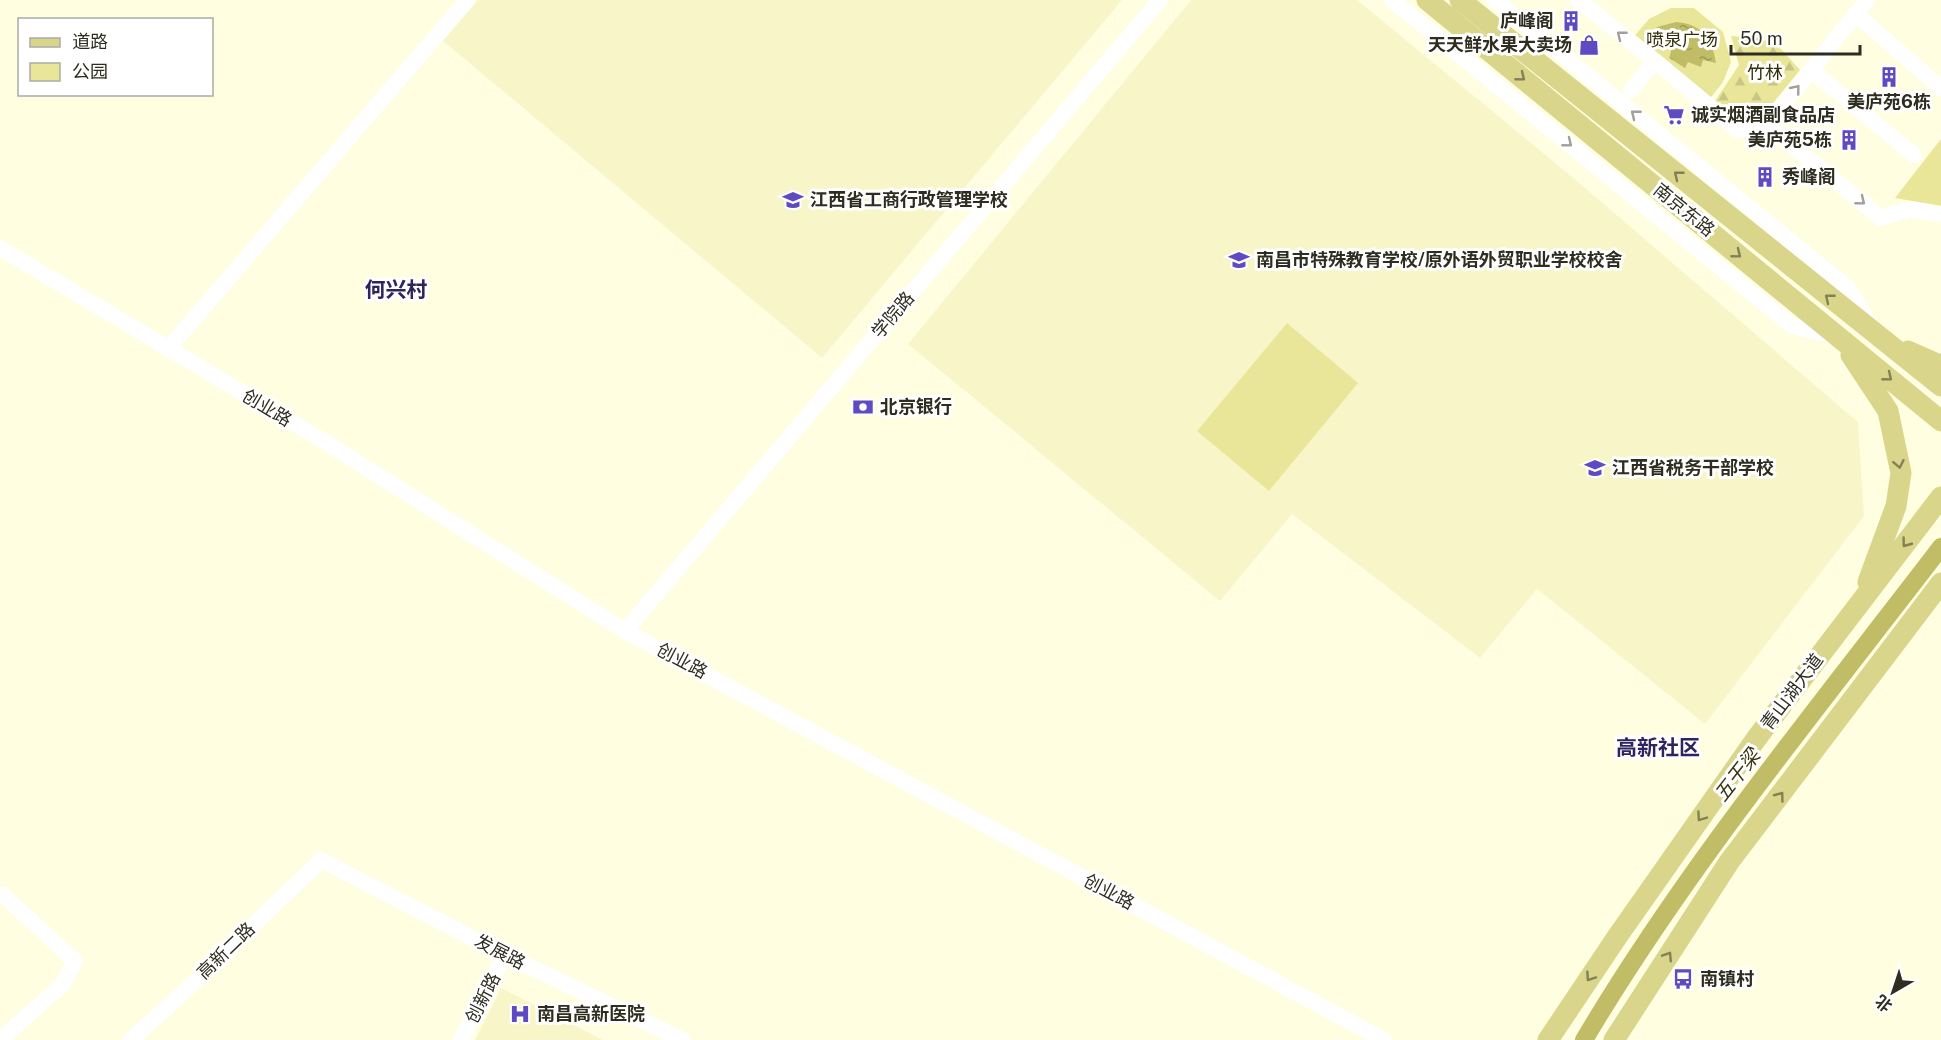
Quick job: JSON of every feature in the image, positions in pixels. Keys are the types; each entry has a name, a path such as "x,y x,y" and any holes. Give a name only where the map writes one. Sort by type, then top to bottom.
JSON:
{"main road":[{"name":"南京东路","path":"1427,0 1941,421"},
{"name":"南京东路","path":"1460,0 1877,337 1941,386"},
{"path":"1839,337 1888,411 1901,473 1896,506 1861,602"},
{"path":"1877,337 1941,364"},
{"name":"青山湖大道","path":"1548,1040 1756,739 1941,497"},
{"path":"1614,1040 1729,862 1941,583"},
{"path":"1884,659 1941,606"}],"street":[{"path":"168,349 467,0"},
{"name":"学院路","path":"625,631 1160,0"},
{"path":"1392,0 1792,326 1839,337"},
{"path":"1495,0 1848,288 1877,337"},
{"path":"1578,0 1738,130 1767,125 1867,0"},
{"path":"1856,14 1941,88"},
{"path":"1632,90 1655,61"},
{"path":"1811,70 1914,155"},
{"path":"1767,125 1881,218 1910,209 1941,214"},
{"name":"创业路","path":"0,248 322,440 625,631 1384,1040"},
{"name":"发展路","path":"321,860 505,955 683,1040"},
{"name":"高新二路","path":"131,1040 321,860"},
{"path":"0,1040 62,985 75,961 1,895"},
{"name":"创新路","path":"461,1040 505,955"}],"shaded area":[{"name":"江西省工商行政管理学校","path":"478,0 1122,0 822,358 443,41"},
{"path":"1191,0 1357,0 1570,175 1858,422 1864,516 1705,724 1537,589 1480,658 1292,514 1220,601 908,344"},
{"name":"南昌高新医院","path":"501,988 603,1040 475,1040"}],"green space":[{"name":"喷泉广场","path":"1671,8 1694,8 1723,32 1731,62 1723,82 1708,101 1631,40 1649,19"},
{"name":"竹林","path":"1731,36 1760,38 1781,49 1800,70 1760,119 1740,123 1715,101 1739,65"},
{"path":"1941,139 1941,206 1895,198"},
{"path":"1287,323 1358,383 1269,491 1197,431"}],"water":[{"path":"1676,22 1699,29 1704,34 1712,46 1716,63 1703,60 1701,67 1688,62 1685,68 1669,58 1671,46 1667,38 1659,35 1647,37 1657,27"}],"waterway":[{"name":"五干梁","path":"1584,1040 1624,975 1710,850 1755,788 1941,547"}],"place":[{"name":"庐峰阁","path":"1571,21"},
{"name":"天天鲜水果大卖场","path":"1589,45"},
{"name":"美庐苑6栋","path":"1889,77"},
{"name":"诚实烟酒副食品店","path":"1674,115"},
{"name":"美庐苑5栋","path":"1849,140"},
{"name":"秀峰阁","path":"1765,177"},
{"name":"江西省工商行政管理学校","path":"793,200"},
{"name":"南昌市特殊教育学校/原外语外贸职业学校校舍","path":"1239,260"},
{"name":"北京银行","path":"863,407"},
{"name":"江西省税务干部学校","path":"1595,468"},
{"name":"南镇村","path":"1683,979"},
{"name":"南昌高新医院","path":"520,1014"}],"district":[{"name":"何兴村","path":"396,290"},
{"name":"高新社区","path":"1658,748"}]}
